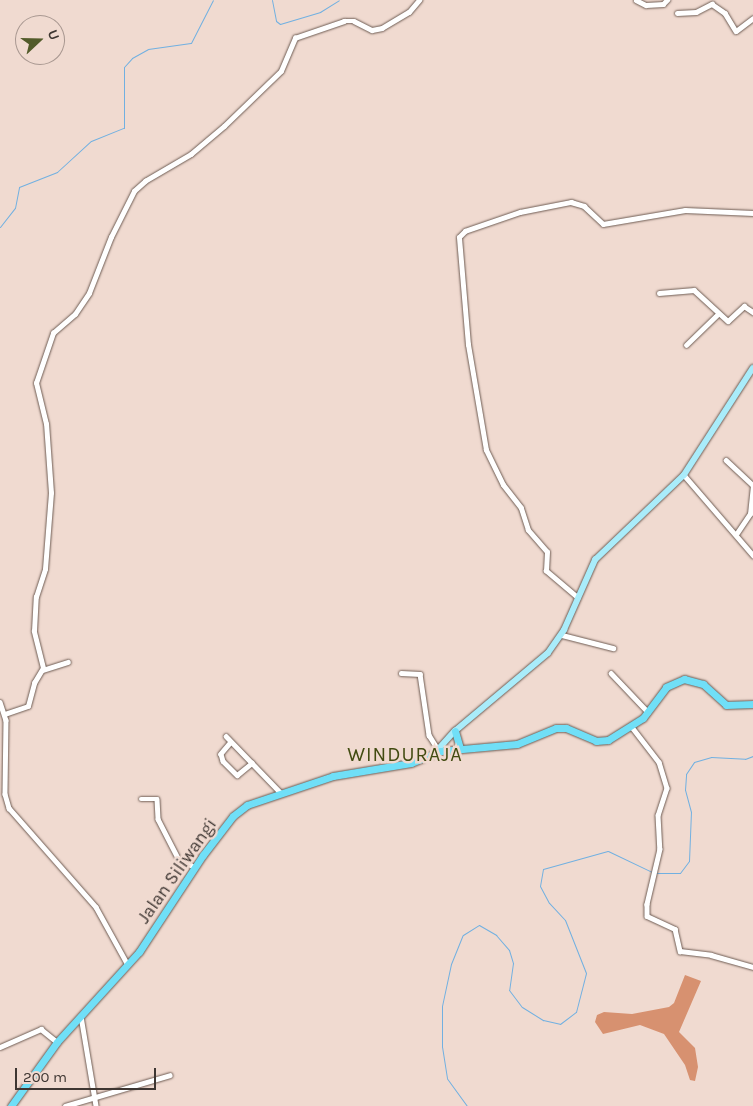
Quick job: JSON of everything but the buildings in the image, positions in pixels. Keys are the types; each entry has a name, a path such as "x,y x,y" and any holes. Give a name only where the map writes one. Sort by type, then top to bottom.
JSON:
{"highway":[{"name":"Jalan Siliwangi","path":"11,1106 58,1042 128,965 194,867 239,811 280,792 333,776 411,763 435,751 460,748 494,748 517,744 561,727 601,740 616,737 649,713 666,687 684,679 703,684 726,705 753,704"},
{"path":"455,731 460,748"}],"main road":[{"path":"435,751 455,731 523,676 562,635 595,560 684,475 753,368"}],"street":[{"path":"43,670 34,631 36,597 46,569 50,493 46,424 36,387 53,333 75,314 89,293 111,237 134,191 145,182 191,154 224,126 281,71 295,38 344,21 354,21 372,30 382,28 404,16 419,0"},
{"path":"636,0 646,5 663,4 667,0"},
{"path":"677,13 696,12 712,4 725,13 736,31 753,18"},
{"path":"578,598 547,572 547,552 528,530 520,508 503,485 486,450 468,344 459,237 465,231 520,212 571,202 584,206 601,224 642,220 684,210 753,212"},
{"path":"659,293 694,290 718,314 728,321 742,307 753,312"},
{"path":"686,345 718,314"},
{"path":"726,460 753,486 751,514 737,533"},
{"path":"684,475 737,533 753,555"},
{"path":"562,635 613,648"},
{"path":"5,714 28,706 34,683 43,670 68,662"},
{"path":"401,673 420,674 429,735 435,751"},
{"path":"611,673 649,713"},
{"path":"0,702 5,714 5,794 9,808 96,907 128,965"},
{"path":"632,727 659,762 666,783 666,796 658,815 660,846 647,916 675,929 679,950 711,955 753,967"},
{"path":"226,736 280,792"},
{"path":"231,742 220,755 223,761 239,775 252,763"},
{"path":"141,799 157,799 158,819 177,856 194,867"},
{"path":"81,1016 96,1106"},
{"path":"0,1047 40,1029 58,1042"},
{"path":"65,1106 170,1075"}],"shaded area":[{"path":"685,975 701,981 679,1032 695,1048 698,1067 695,1081 690,1080 685,1065 664,1034 640,1025 603,1034 595,1022 597,1015 604,1012 632,1014 669,1007 674,1003"}],"waterway":[{"path":"0,227 15,208 19,187 57,172 91,141 124,128 124,67 132,58 148,49 191,43 213,0"},
{"path":"272,0 276,21 280,24 320,12 339,0"},
{"path":"656,873 680,873 689,861 691,812 685,790 686,774 694,762 711,757 745,759 753,756"},
{"path":"467,1106 447,1078 442,1047 442,1006 451,964 463,935 479,925 496,935 509,950 513,963 509,990 522,1007 543,1020 560,1024 576,1012 586,973 565,920 549,903 540,886 543,869 608,851 652,872"}],"district":[{"name":"WINDURAJA","path":"405,754"}]}
